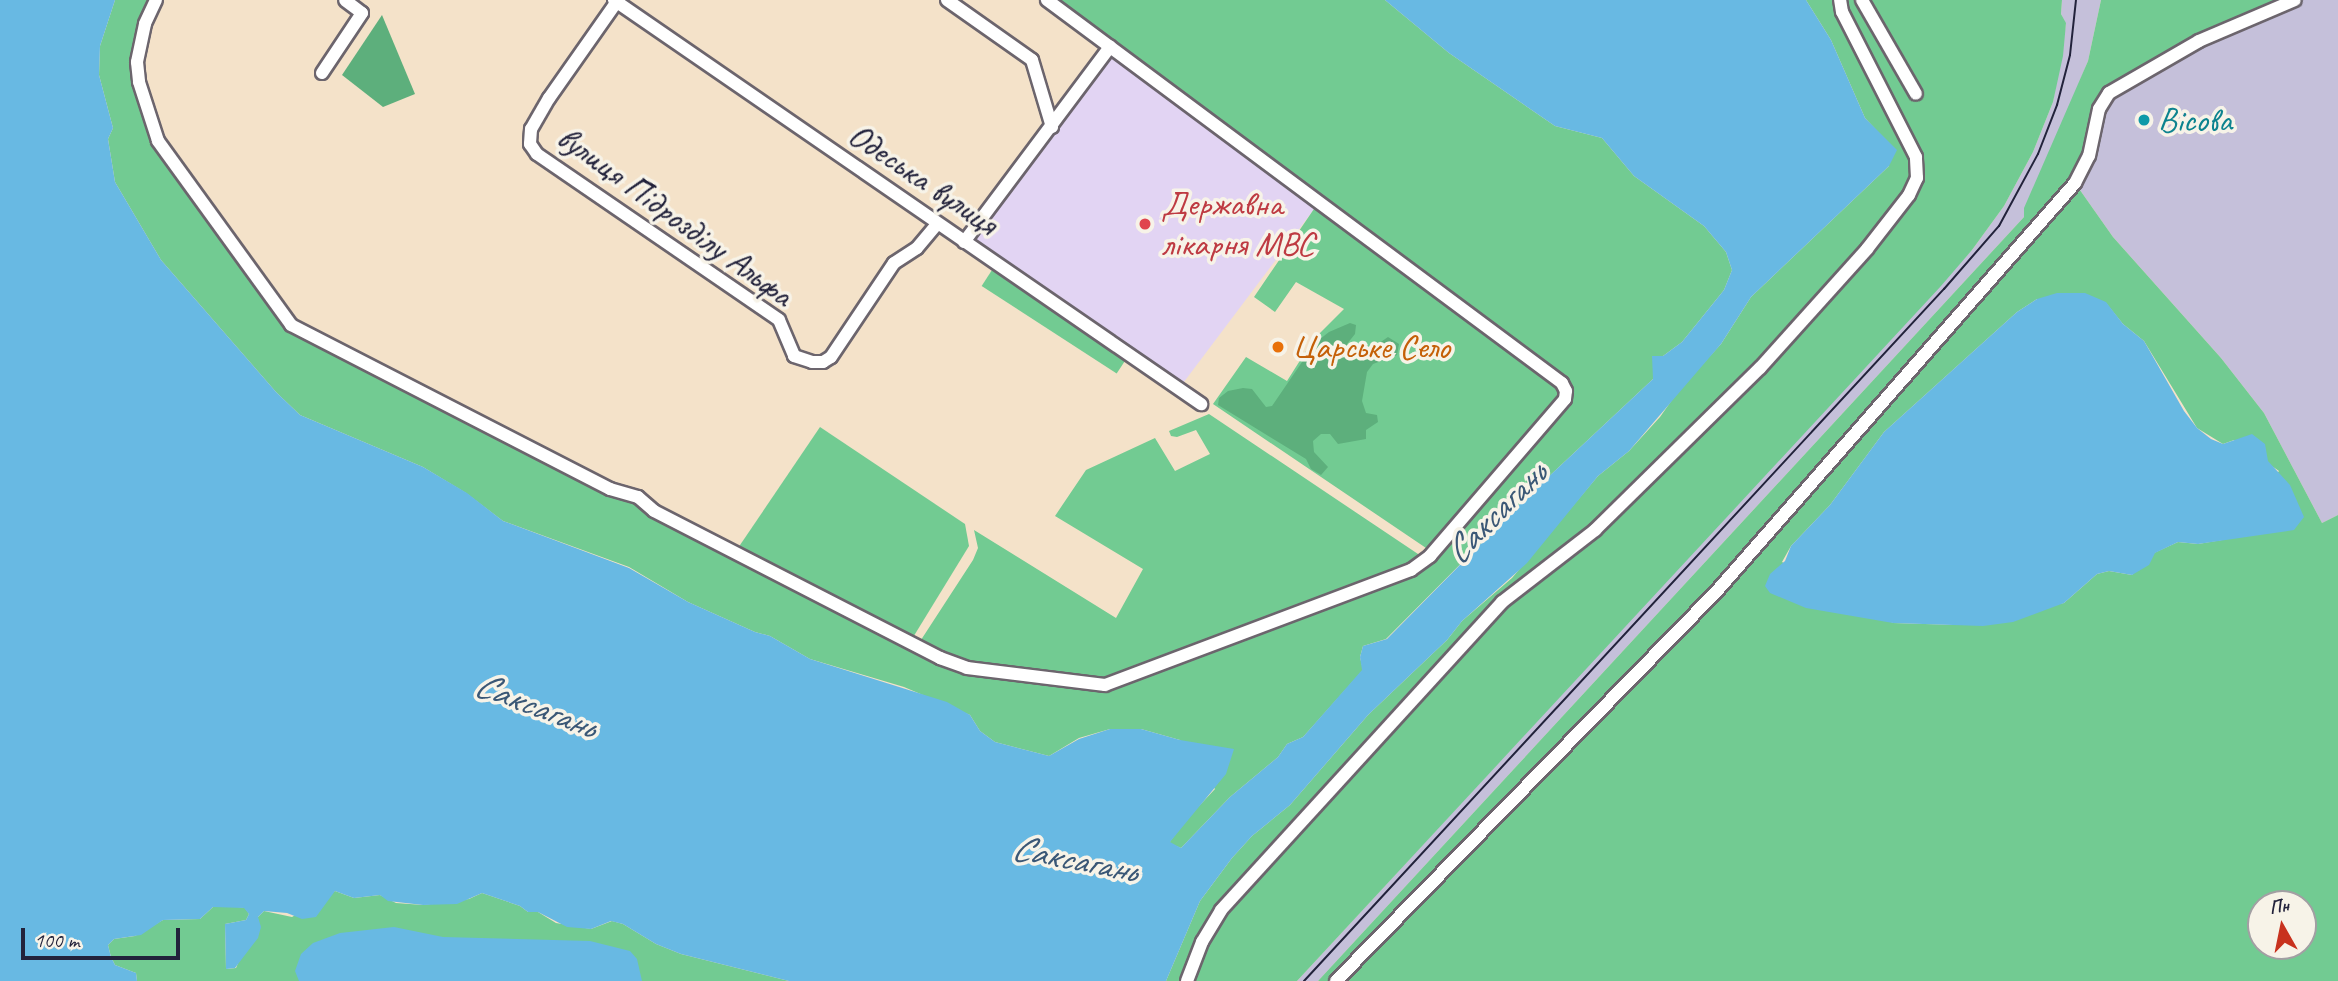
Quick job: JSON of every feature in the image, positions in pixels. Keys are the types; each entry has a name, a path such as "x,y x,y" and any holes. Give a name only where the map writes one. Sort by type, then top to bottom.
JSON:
{"street":[{"path":"156,0 145,24 138,62 139,82 158,141 291,325 610,489 638,497 654,512 940,658 967,668 1105,685 1411,570 1430,556 1565,399 1566,391 1562,383 1047,0"},
{"path":"345,0 362,13"},
{"path":"323,73 371,0"},
{"path":"947,0 1031,60 1052,127"},
{"path":"1186,981 1202,942 1221,910 1502,601 1595,530 1760,368 1867,249 1909,195 1917,178 1916,157 1842,12 1840,0"},
{"path":"1862,0 1916,94"},
{"path":"1336,981 1716,592 2075,183 2089,156 2099,109 2109,93 2199,41 2295,0"},
{"name":"вулиця Підрозділу Альфа","path":"616,1 531,129 530,144 537,154 779,320 794,356 813,362 823,362 831,357 894,263 917,248 937,224"},
{"name":"Одеська вулиця","path":"616,1 1201,404"},
{"path":"964,242 1110,47"}],"shaded area":[{"path":"2062,0 2101,0 2088,61 2024,217 1318,981 1297,981 1972,250 2004,206 2033,152 2053,102 2066,24 2061,14"},
{"path":"2295,0 2338,0 2338,515 2322,523 2264,413 2221,358 2113,237 2075,183 2099,109 2131,79"},
{"name":"Державна лікарня МВС","path":"1113,54 1316,207 1176,393 973,240"}],"green space":[{"path":"115,0 152,0 133,62 155,142 287,328 636,500 939,662 1105,689 1412,573 1570,391 1055,0 1385,0 1449,53 1555,126 1602,138 1634,176 1704,226 1726,252 1732,270 1724,290 1682,342 1663,356 1653,379 1529,495 1386,639 1363,646 1360,657 1363,670 1303,737 1287,744 1278,757 1230,797 1181,848 1169,843 1184,822 1215,789 1180,740 1141,729 1110,729 1079,738 1049,756 995,742 980,731 970,715 904,687 810,659 770,636 688,602 629,567 503,521 466,493 423,467 300,415 276,392 161,260 115,182 108,139 113,128 99,75 100,46"},
{"path":"1806,0 2062,0 2061,14 2066,23 2063,56 2053,102 2033,152 2004,206 1941,286 1297,981 1166,981 1200,901 1232,858 1252,836 1290,805 1368,715 1447,640 1462,621 1512,578 1598,476 1629,451 1660,417 1679,390 1721,344 1751,297 1889,166 1878,132 1865,118 1831,40"},
{"path":"2101,0 2295,0 2199,41 2109,93 2075,183 2113,237 2221,358 2264,413 2322,523 2338,515 2338,981 1318,981 2024,217 2024,208 2088,61","holes":["2037,299 2106,303 2123,324 2144,341 2197,428 2223,444 2234,440 2279,471 2222,540 2198,544 2178,542 2154,553 2132,575 2109,571 2097,574 2064,603 1957,625 1893,623 1782,562 1791,546 1830,505 1884,432 2017,312"]},
{"path":"382,15 415,94 383,107 342,75"},
{"path":"1316,206 1559,386 1562,399 1429,550 1213,404 1246,357 1287,381 1313,340 1344,309 1296,282 1275,312 1254,297"},
{"path":"992,270 1127,358 1117,374 982,286"},
{"path":"1350,323 1356,325 1355,334 1347,344 1349,354 1359,357 1388,337 1399,344 1397,355 1373,364 1367,372 1362,401 1366,413 1377,415 1378,422 1366,430 1366,439 1338,444 1330,434 1321,434 1313,441 1314,452 1328,467 1321,475 1311,469 1306,459 1218,405 1219,398 1228,391 1243,388 1252,389 1266,407 1272,406 1315,343 1329,332"},
{"path":"1209,414 1421,556 1411,564 1105,681 968,664 919,643 973,560 978,548 974,530 1116,618 1143,569 1055,516 1086,470 1155,438 1175,471 1210,454 1196,430 1177,437 1171,436 1169,431"},
{"path":"820,427 965,524 969,546 912,639 738,548"},
{"path":"335,891 354,898 380,895 396,903 423,905 469,899 482,893 520,906 528,912 538,912 556,923 591,929 612,921 623,924 656,944 681,954 789,981 137,981 136,973 115,965 111,957 108,945 114,939 135,936 163,920 200,919 213,907 231,906 245,908 249,914 246,920 225,924 226,969 236,968 258,917 264,911 292,917"}],"water":[{"name":"Саксагань","path":"0,0 115,0 100,46 99,75 113,128 108,139 115,182 161,260 276,392 300,415 423,467 467,493 503,521 629,568 688,602 770,636 810,659 947,702 970,715 980,731 995,742 1049,756 1079,739 1110,729 1141,729 1180,740 1234,749 1226,774 1170,842 1181,848 1230,797 1278,757 1287,744 1303,737 1362,670 1360,657 1363,646 1387,639 1529,495 1653,379 1652,356 1663,356 1682,342 1724,290 1732,270 1726,252 1704,226 1634,176 1602,138 1555,126 1449,53 1385,0 1806,0 1831,40 1865,118 1897,150 1889,166 1751,297 1721,344 1629,451 1598,476 1527,563 1462,621 1447,640 1368,715 1290,805 1252,836 1232,858 1200,901 1166,981 789,981 681,954 656,944 623,924 611,921 591,929 567,927 538,912 528,912 520,906 482,893 457,904 423,905 388,901 380,895 354,898 335,891 316,917 302,919 287,913 264,911 258,917 261,927 258,938 235,968 226,969 225,924 246,920 249,914 244,908 213,907 200,919 163,920 141,935 114,939 108,945 115,965 136,973 137,981 0,981"},
{"path":"2057,293 2085,293 2106,302 2123,324 2144,341 2184,411 2197,428 2211,439 2223,444 2252,434 2265,444 2268,461 2290,485 2304,517 2294,530 2198,544 2178,542 2155,553 2149,565 2132,575 2109,571 2097,574 2064,603 2013,622 1983,626 1893,623 1806,608 1770,593 1765,586 1770,574 1785,561 1791,546 1830,505 1884,432 2017,312 2037,299"},
{"path":"394,927 443,937 590,941 630,951 637,959 642,981 299,981 295,971 301,954 313,943 340,933"}],"tram line":[{"path":"1304,981 1944,289 1999,226 2038,154 2057,105 2070,55 2076,0"}],"place":[{"name":"Вісова","path":"2144,120"},
{"name":"Державна лікарня МВС","path":"1145,224"},
{"name":"Царське Село","path":"1278,347"}]}
